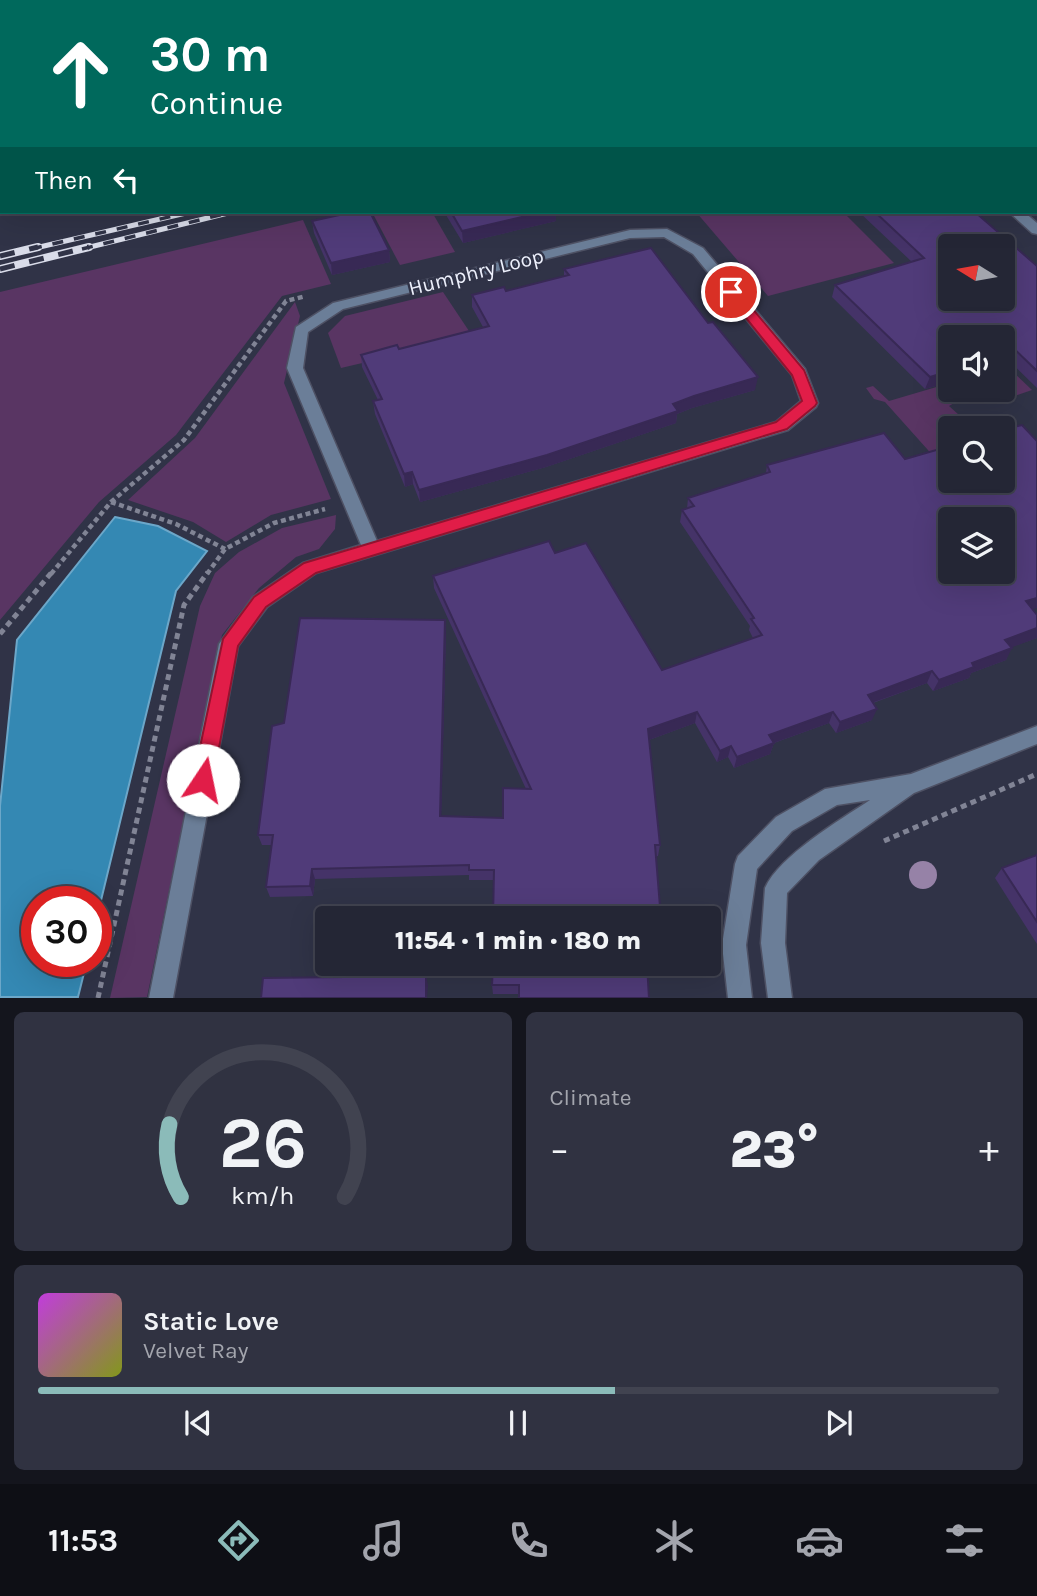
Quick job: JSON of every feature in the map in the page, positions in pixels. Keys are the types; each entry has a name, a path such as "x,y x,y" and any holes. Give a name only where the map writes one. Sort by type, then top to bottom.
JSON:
{"street":[{"path":"1018,214 1037,230"},
{"name":"Humphry Loop","path":"667,233 698,251 799,373 810,403 782,426 372,549 295,368 301,330 338,306 630,234 667,233"},
{"path":"161,998 229,644 260,602 310,568 372,549"},
{"path":"740,998 734,945 746,864 783,824 833,796 911,784 1037,735"},
{"path":"780,998 773,943 776,888 811,853 911,784"}],"path":[{"path":"111,502 176,524 225,549"},
{"path":"98,998 184,605 225,549 274,523 328,509"},
{"path":"883,842 1037,774"}],"shaded area":[{"path":"373,214 433,214 455,252 400,265"},
{"path":"698,214 845,214 894,263 768,296"},
{"path":"303,220 331,284 282,296 176,435 99,502 0,620 0,292"},
{"path":"443,292 473,337 341,368 328,333 345,316"},
{"path":"295,302 300,316 284,383 331,499 271,515 226,542 193,522 128,500 195,438"},
{"path":"1015,374 1032,390 1015,396"},
{"path":"873,386 889,401 938,387 938,402 956,402 949,406 960,416 938,416 938,458 885,402 874,399 866,388"},
{"path":"336,515 335,529 319,549 296,557 259,588 222,635 147,997 110,998 200,606 215,573 239,552 282,528"}],"water":[{"path":"115,517 158,526 207,551 176,591 104,886 21,886 21,977 83,977 78,997 0,997 0,806 17,640"}],"building":[{"path":"344,214 371,214 389,250 331,263 312,221"},
{"path":"452,214 534,214 462,231"},
{"path":"877,214 977,214 1000,234 938,234 938,312 1015,312 1015,247 1037,266 1037,371 1015,350 1015,325 938,325 938,375 930,377 835,285 924,258"},
{"path":"651,248 708,323 713,322 758,377 694,396 673,404 678,411 547,455 419,490 412,472 404,474 373,401 382,399 361,355 397,345 399,349 489,326 472,295 504,287 506,291 569,275 564,269"},
{"path":"1022,425 1037,441 1037,598 1026,601 1037,615 1037,628 1005,640 1012,648 972,663 974,667 939,680 932,671 868,695 877,709 840,722 833,712 769,735 774,743 737,757 731,746 720,751 697,712 648,729 660,845 655,845 660,906 493,906 494,870 469,870 469,865 312,869 310,886 266,887 273,835 258,835 272,726 284,723 300,618 445,620 440,816 503,818 503,788 531,789 433,576 549,541 555,553 586,543 662,670 762,635 751,619 754,618 682,510 694,506 688,498 770,472 767,465 884,433 905,459 938,449 938,493 1015,493 1015,427"},
{"path":"1037,855 1037,922 1002,868"},
{"path":"426,976 426,998 261,998 263,978"},
{"path":"492,976 648,976 649,998 519,998 519,985 492,985"}],"railway":[{"path":"31,249 182,214"},
{"path":"82,249 224,214"},
{"path":"0,256 38,247"},
{"path":"0,269 89,247"}],"route":[{"path":"203,780 229,644 260,602 310,568 782,426 810,403 799,373 731,292"}]}
